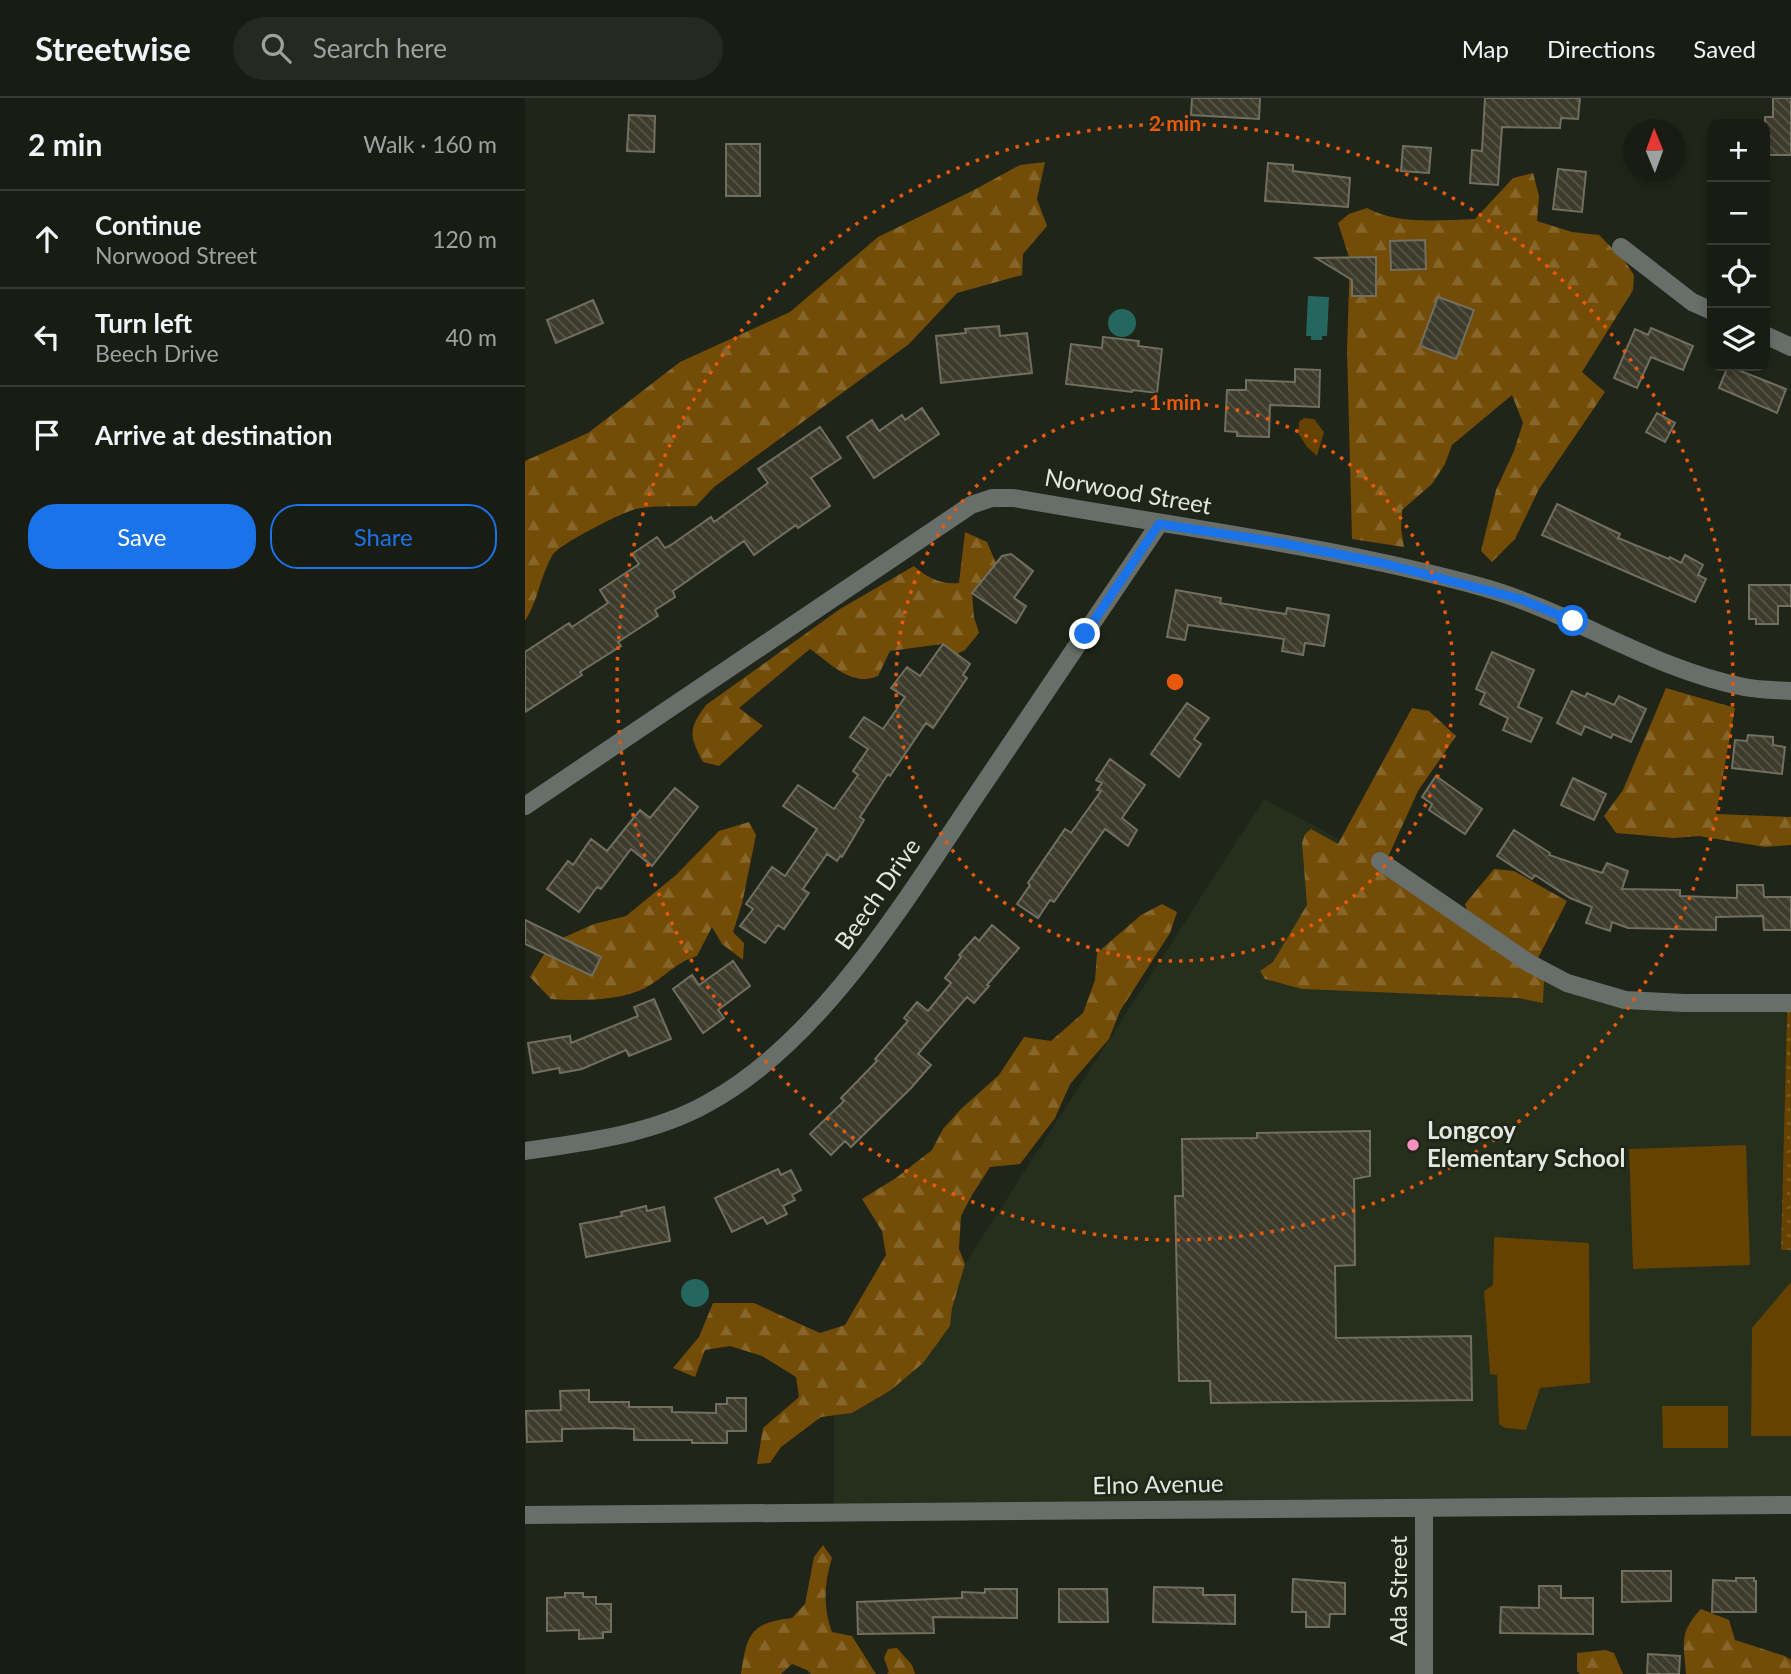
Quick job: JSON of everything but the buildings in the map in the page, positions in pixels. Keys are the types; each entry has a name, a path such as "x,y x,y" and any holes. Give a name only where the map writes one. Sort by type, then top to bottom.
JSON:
{"street":[{"path":"1621,247 1692,302 1707,309"},
{"path":"1770,337 1791,347"},
{"name":"Norwood Street","path":"525,806 971,505 992,498 1014,498 1332,552 1481,587 1520,599 1695,674 1744,687 1791,691"},
{"name":"Beech Drive","path":"525,1151 590,1141 659,1125 708,1104 748,1077 787,1045 825,1006 865,955 1159,524"},
{"path":"1380,861 1529,963 1566,983 1625,1000 1791,1003"},
{"name":"Elno Avenue","path":"525,1516 1791,1505"},
{"name":"Ada Street","path":"1424,1508 1424,1674"}],"shaded area":[{"path":"1304,418 1314,419 1324,432 1317,456 1298,433 1299,422"},
{"name":"Longcoy Elementary School","path":"1264,799 1380,861 1529,963 1625,1000 1787,1004 1781,1250 1791,1250 1791,1505 834,1513 834,1407 909,1351"},
{"path":"1787,1012 1791,1012 1791,1250 1781,1250"},
{"path":"1746,1145 1750,1265 1633,1269 1629,1149"},
{"path":"1494,1237 1589,1243 1590,1383 1540,1388 1526,1430 1505,1428 1499,1424 1497,1375 1490,1374 1484,1291 1493,1285"},
{"path":"1791,1282 1791,1436 1751,1436 1752,1328"},
{"path":"1662,1406 1728,1406 1728,1448 1663,1448"}],"green space":[{"path":"1045,162 1037,199 1047,226 1023,254 1022,275 957,293 909,344 714,487 696,506 629,511 565,544 552,556 525,621 525,461 588,433 680,362 790,312 878,237 1020,165"},
{"path":"1533,173 1539,196 1537,221 1572,232 1599,235 1624,260 1634,275 1633,290 1582,372 1605,392 1539,489 1515,539 1492,562 1481,551 1496,490 1514,451 1523,423 1512,395 1452,445 1445,464 1432,484 1402,510 1404,547 1352,539 1347,349 1350,260 1338,223 1349,214 1367,208 1406,219 1475,219 1513,178"},
{"path":"965,532 987,542 996,563 972,593 974,617 979,633 965,650 957,654 942,644 890,651 878,676 859,679 842,672 810,649 739,708 763,726 719,766 703,762 693,739 693,727 706,705 840,609 914,566 934,579 959,583"},
{"path":"1666,688 1735,708 1716,814 1791,817 1791,845 1765,847 1699,836 1674,838 1616,833 1604,816 1623,790"},
{"path":"1412,708 1429,711 1456,736 1418,791 1383,868 1474,933 1465,904 1494,869 1514,871 1567,901 1531,972 1544,980 1543,1003 1518,998 1302,989 1265,979 1260,971 1273,962 1307,905 1302,843 1305,834 1311,829 1338,844"},
{"path":"749,822 756,835 742,904 733,932 744,943 743,960 722,944 712,927 697,956 635,992 611,998 551,999 530,977 551,943 594,924 626,916 676,875 719,831"},
{"path":"1162,904 1177,912 1170,933 1120,1011 1109,1039 1070,1084 1055,1118 1020,1164 990,1167 961,1216 959,1249 965,1264 952,1308 950,1326 923,1363 891,1390 852,1413 821,1417 781,1447 770,1463 757,1464 763,1428 799,1397 796,1377 762,1356 730,1346 705,1350 695,1377 673,1368 699,1337 713,1303 754,1303 820,1333 845,1325 886,1255 882,1231 862,1199 896,1178 932,1150 943,1129 999,1075 1024,1037 1051,1041 1083,1013 1095,980 1097,953 1141,915"},
{"path":"823,1545 832,1558 826,1595 832,1632 852,1636 876,1674 811,1674 792,1664 781,1674 741,1674 746,1649 753,1633 767,1623 792,1618 805,1604 814,1557"},
{"path":"1701,1609 1729,1620 1735,1640 1791,1660 1791,1674 1686,1674 1684,1639 1689,1625"},
{"path":"897,1648 912,1665 915,1674 887,1674 889,1672 884,1658 888,1649"},
{"path":"1605,1650 1614,1653 1623,1674 1580,1674 1577,1671 1577,1653"}],"water":[{"path":"1308,296 1329,297 1327,336 1322,336 1322,340 1311,340 1311,336 1306,336"},
{"path":"1122,309 1132,313 1136,323 1132,333 1122,337 1112,333 1108,323 1112,313"},
{"path":"695,1279 705,1283 709,1293 705,1303 695,1307 685,1303 681,1293 685,1283"}],"place":[{"name":"Longcoy Elementary School","path":"1413,1145"}],"route":[{"path":"1085,634 1159,524 1276,542 1382,563 1481,587 1520,599 1573,621"}]}
